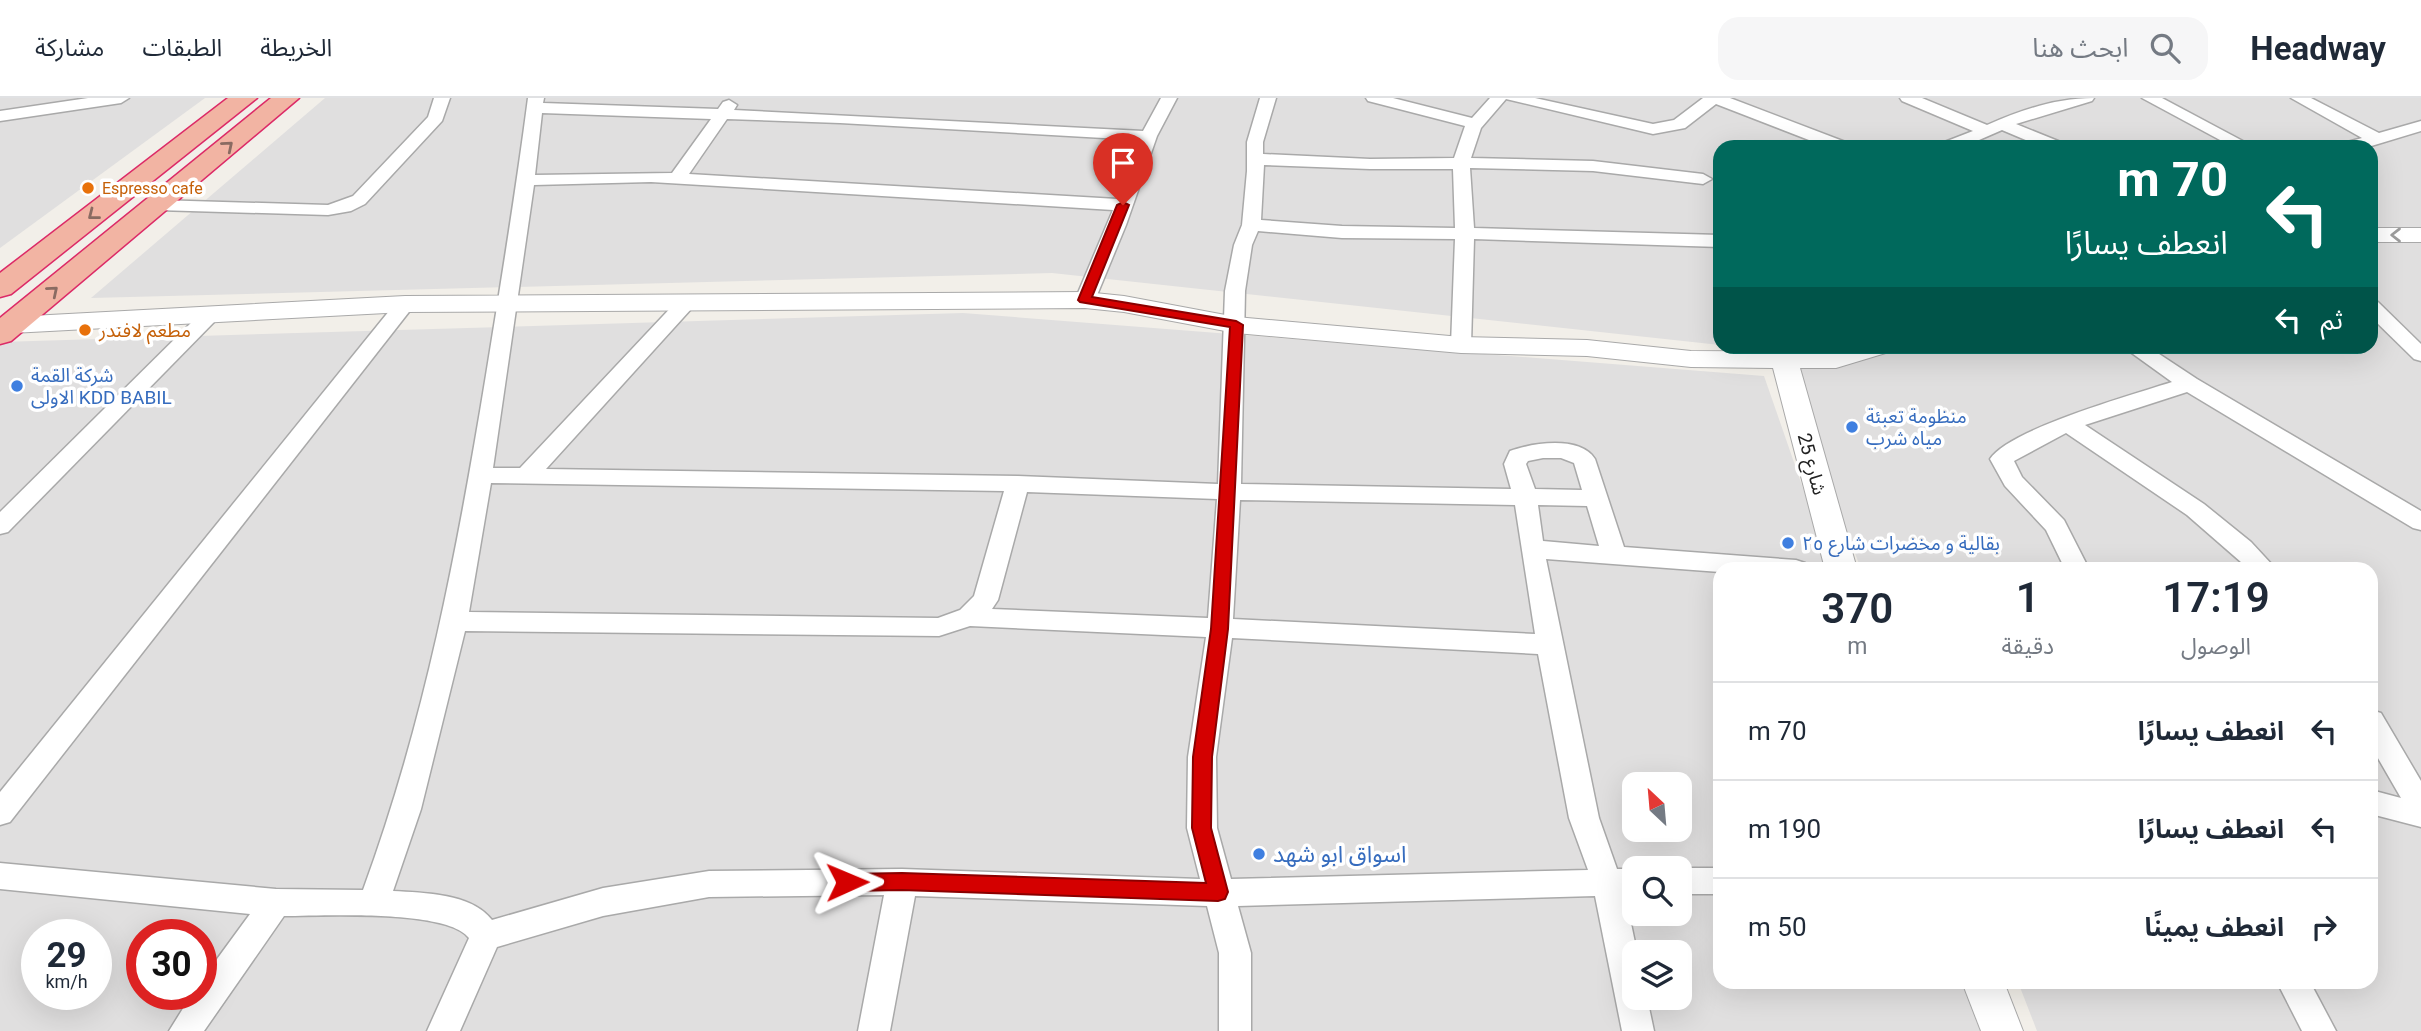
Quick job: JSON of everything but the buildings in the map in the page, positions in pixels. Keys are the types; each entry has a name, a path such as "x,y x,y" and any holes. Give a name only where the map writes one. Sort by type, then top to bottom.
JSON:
{"highway":[{"path":"5,281 244,98"},
{"path":"6,330 286,98"}],"street":[{"path":"0,117 121,98"},
{"path":"157,205 328,210 345,207 359,200 436,118 442,98"},
{"path":"677,178 734,98"},
{"path":"1085,300 1149,136 1169,98"},
{"path":"1235,1031 1235,953 1202,828 1202,757 1220,629 1229,492 1235,291 1243,245 1251,225 1256,171 1255,142 1268,98"},
{"path":"1374,98 1476,124"},
{"path":"1461,345 1465,233 1461,163 1476,124 1499,98"},
{"path":"1513,98 1653,129 1679,124 1714,98 1824,140"},
{"path":"1908,98 2035,140"},
{"path":"2150,98 2232,140"},
{"path":"2299,98 2375,138"},
{"path":"1964,140 2073,99"},
{"path":"373,904 407,809 455,621 481,475 526,180 535,103 1149,136"},
{"path":"2369,140 2421,126"},
{"path":"1254,159 1370,164 1593,166 1703,179"},
{"path":"526,180 677,178 1123,205"},
{"path":"1251,225 1342,232 1713,241"},
{"path":"2378,235 2421,235"},
{"path":"2378,256 2421,256"},
{"path":"6,330 211,314 405,304 1085,300 1124,304 1236,325 1461,345 1587,348 1690,359 1836,360 1855,354"},
{"path":"0,813 405,304"},
{"path":"527,475 685,304"},
{"path":"2378,313 2421,355"},
{"path":"0,526 211,314"},
{"path":"2144,354 2189,384 2421,522"},
{"name":"شارع 25","path":"1784,359 1839,562"},
{"path":"2074,562 2056,526 2013,481 2001,459 2026,441 2189,384"},
{"path":"2068,425 2233,540 2257,562"},
{"path":"1614,555 1584,459 1575,452 1560,451 1530,451 1518,456 1515,464 1526,499 1532,550 1584,818 1621,882 1637,1031"},
{"path":"481,475 1018,484 1526,499 1598,498"},
{"path":"969,617 985,600 1018,484"},
{"path":"1532,550 1713,563"},
{"path":"455,621 939,627 969,617 1348,632 1550,645"},
{"path":"2378,733 2421,803"},
{"path":"2378,804 2421,815"},
{"path":"0,876 275,903 373,904 442,909 472,919 486,936"},
{"path":"1692,881 1713,881"},
{"path":"443,1031 486,936 603,902 709,884 902,882 1218,892 1621,882"},
{"path":"874,1031 902,882"},
{"path":"185,1031 275,903"},
{"path":"1986,989 2002,1031"},
{"path":"2297,989 2320,1031"}],"shaded area":[{"path":"0,98 205,98 0,248"},
{"path":"325,98 2421,98 2421,1031 2037,1031 2021,989 2378,989 2378,562 1858,562 1779,354 2378,354 2378,140 1713,140 1713,344 1052,273 91,298"},
{"path":"963,313 1764,376 1829,562 1713,562 1713,989 1975,989 1990,1031 0,1031 0,342"}],"place":[{"name":"Espresso cafe","path":"88,188"},
{"name":"مطعم لافندر","path":"85,330"},
{"name":"شركة القمة الاولى KDD BABIL","path":"17,386"},
{"name":"منظومة تعبئة مياه شرب","path":"1852,427"},
{"name":"بقالية و مخضرات شارع ٢٥","path":"1788,543"},
{"name":"اسواق ابو شهد","path":"1259,854"}],"route":[{"path":"847,882 1218,892 1202,828 1202,757 1220,629 1236,325 1124,304 1085,300 1123,205"}]}
